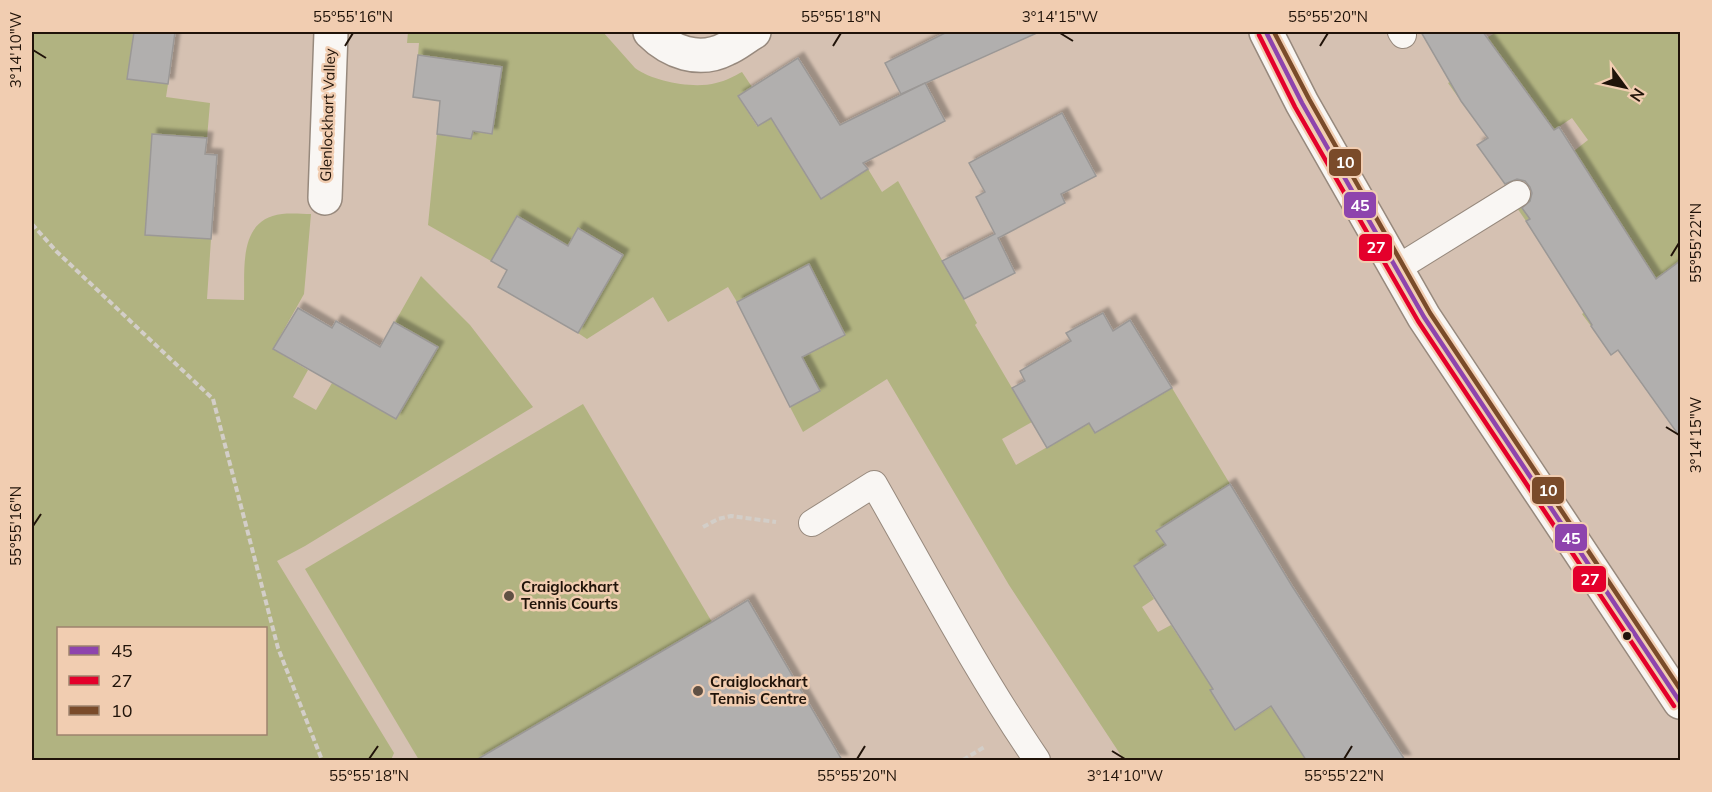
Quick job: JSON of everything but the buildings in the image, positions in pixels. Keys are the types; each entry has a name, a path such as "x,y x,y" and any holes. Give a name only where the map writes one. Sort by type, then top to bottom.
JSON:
{"street":[{"name":"Glenlockhart Valley","path":"325,198 331,32"},
{"path":"650,32 660,42 677,51 692,55 726,50 754,32"},
{"path":"1266,32 1302,103 1424,317 1680,702"}],"lane":[{"path":"1396,269 1517,194"},
{"path":"812,523 874,484 986,679 1037,760"}],"path":[{"path":"32,224 56,251 213,399 278,648 322,760"},
{"path":"703,526 731,516 795,526 812,523"}],"green space":[{"path":"32,32 134,32 127,79 168,84 166,97 210,103 207,138 153,134 211,239 207,299 244,300 247,247 258,225 268,218 282,214 311,214 304,294 273,349 308,370 293,397 316,410 332,383 396,419 438,347 395,322 421,276 470,325 533,407 277,561 394,753 391,760 32,760"},
{"path":"408,32 603,32 635,68 663,80 686,85 707,85 723,81 742,72 752,87 738,96 757,126 771,118 821,199 868,169 882,192 898,181 977,323 975,325 1032,422 1002,439 1016,465 1089,423 1095,432 1172,388 1230,484 1157,531 1166,545 1134,566 1154,599 1142,607 1158,632 1171,625 1188,651 1291,584 1309,613 1246,667 1210,690 1235,730 1272,706 1306,760 1124,760 1009,585 887,379 803,432 790,407 820,391 802,357 845,334 809,265 737,302 728,287 668,322 653,297 587,339 578,333 623,254 578,228 568,246 491,261 428,225 437,134 471,139 473,131 492,134 502,67 418,55 419,43 407,43"},
{"path":"1497,32 1680,32 1680,261 1591,326 1582,314 1617,289 1592,179 1526,221 1515,205 1572,168 1565,158 1588,140 1572,118 1554,130 1516,77 1490,94 1481,81 1458,97 1448,83 1450,82 1440,64"},
{"name":"Craiglockhart Tennis Courts","path":"583,404 712,622 476,760 419,760 305,569"}],"transit line":[{"name":"45","path":"1266,32 1302,103 1424,317 1680,702"},
{"name":"10","path":"1274,32 1309,99 1430,313 1680,689"},
{"name":"27","path":"1259,35 1295,107 1418,321 1674,706"}],"place":[{"name":"Craiglockhart Tennis Courts","path":"509,596"},
{"name":"Craiglockhart Tennis Centre","path":"698,691"}]}
